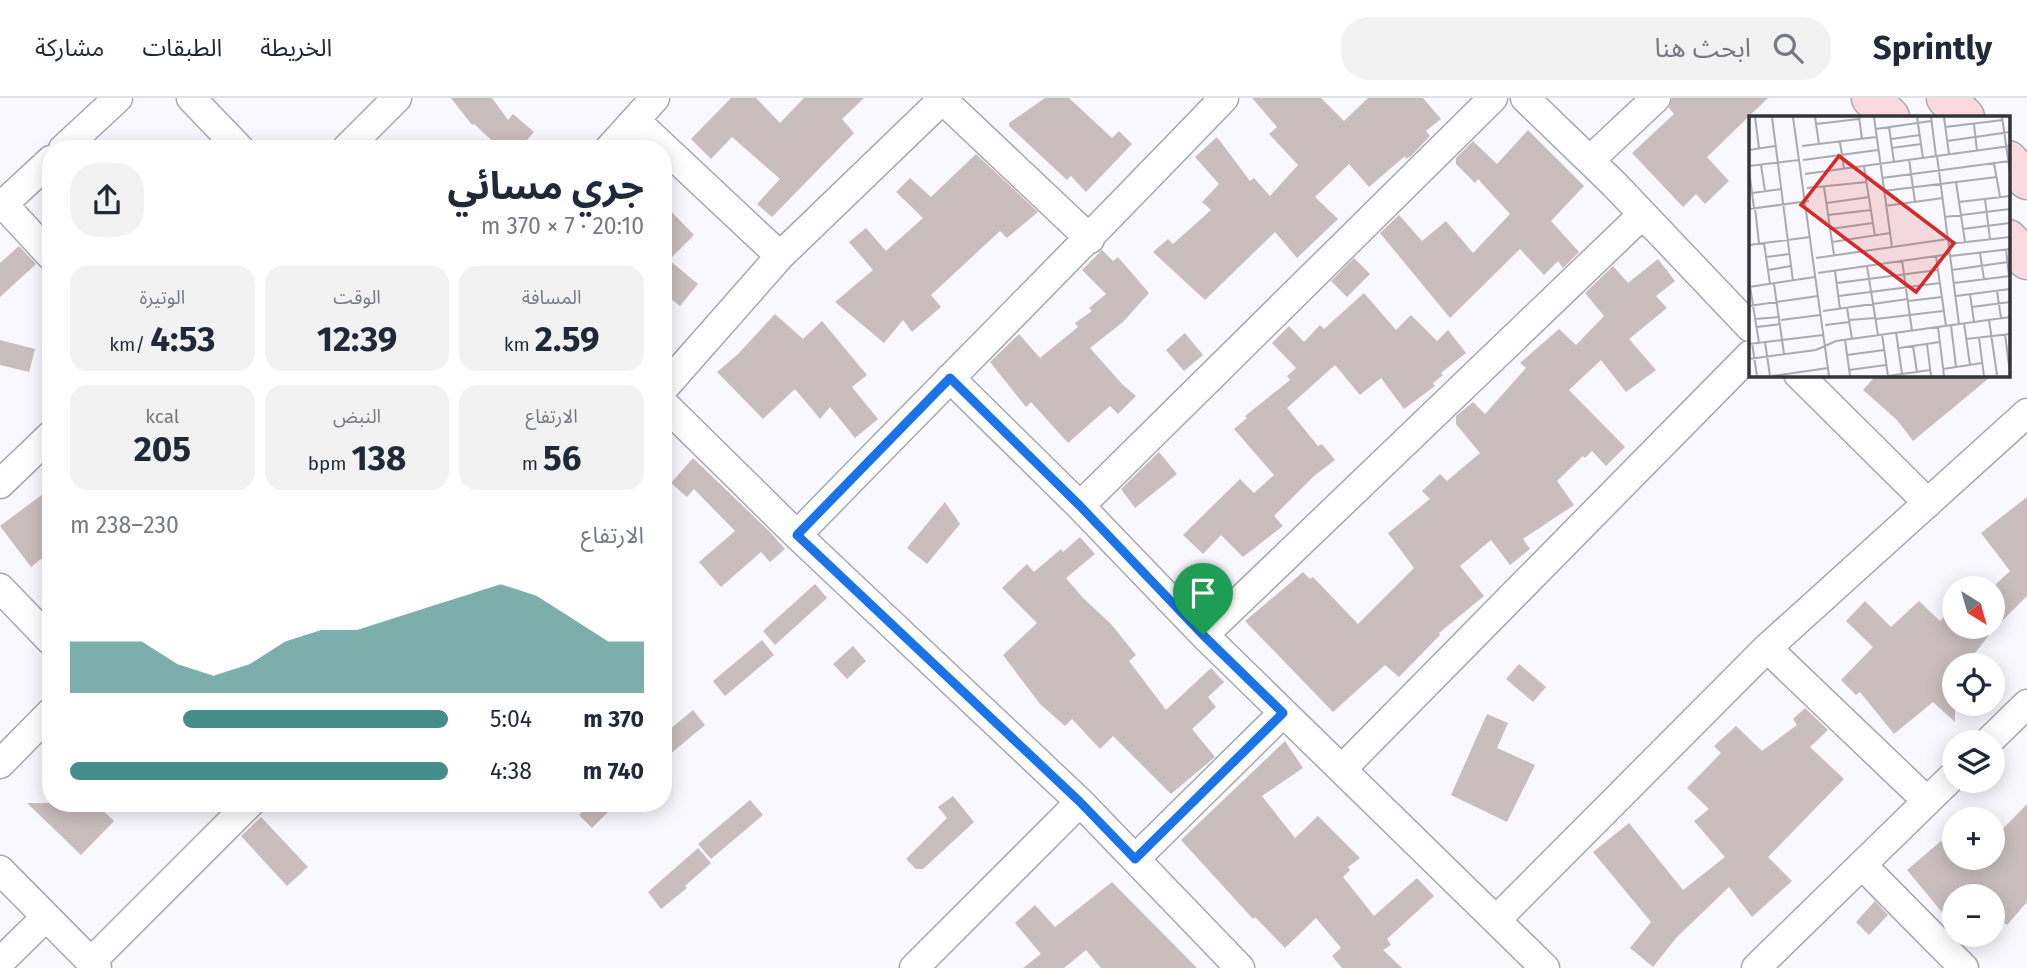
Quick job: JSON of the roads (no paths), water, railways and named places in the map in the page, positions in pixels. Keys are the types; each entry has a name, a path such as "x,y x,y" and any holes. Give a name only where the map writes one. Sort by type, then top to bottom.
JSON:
{"main road":[{"path":"1871,98 1889,116"},
{"path":"1946,98 1964,116"},
{"path":"2010,241 2027,260"}],"street":[{"path":"73,140 118,98"},
{"path":"191,98 231,140"},
{"path":"355,140 397,98"},
{"path":"617,140 655,98"},
{"path":"797,535 1090,239 1224,98"},
{"path":"1080,506 1493,98"},
{"path":"1525,98 1590,160 1749,325"},
{"path":"1590,160 1656,98"},
{"path":"672,379 780,256 943,99 1090,239"},
{"path":"635,120 656,140"},
{"path":"672,155 780,256"},
{"path":"42,168 2,206 42,247"},
{"path":"1203,635 1642,215"},
{"path":"1343,768 1749,357"},
{"path":"1800,376 1928,503"},
{"path":"950,378 1080,506 1203,635 1343,768 1545,968"},
{"path":"672,412 797,535 1080,802 1135,859 1228,964"},
{"path":"1496,920 1766,648 2027,413"},
{"path":"0,484 42,444"},
{"path":"0,588 42,632"},
{"path":"1766,648 1927,801"},
{"path":"2000,730 2027,704"},
{"path":"1135,859 1283,713"},
{"path":"0,764 42,721"},
{"path":"1756,968 1942,787"},
{"path":"914,968 1080,802"},
{"path":"0,870 94,965 241,812"},
{"path":"1863,866 1964,968"},
{"path":"0,962 47,917"}]}
